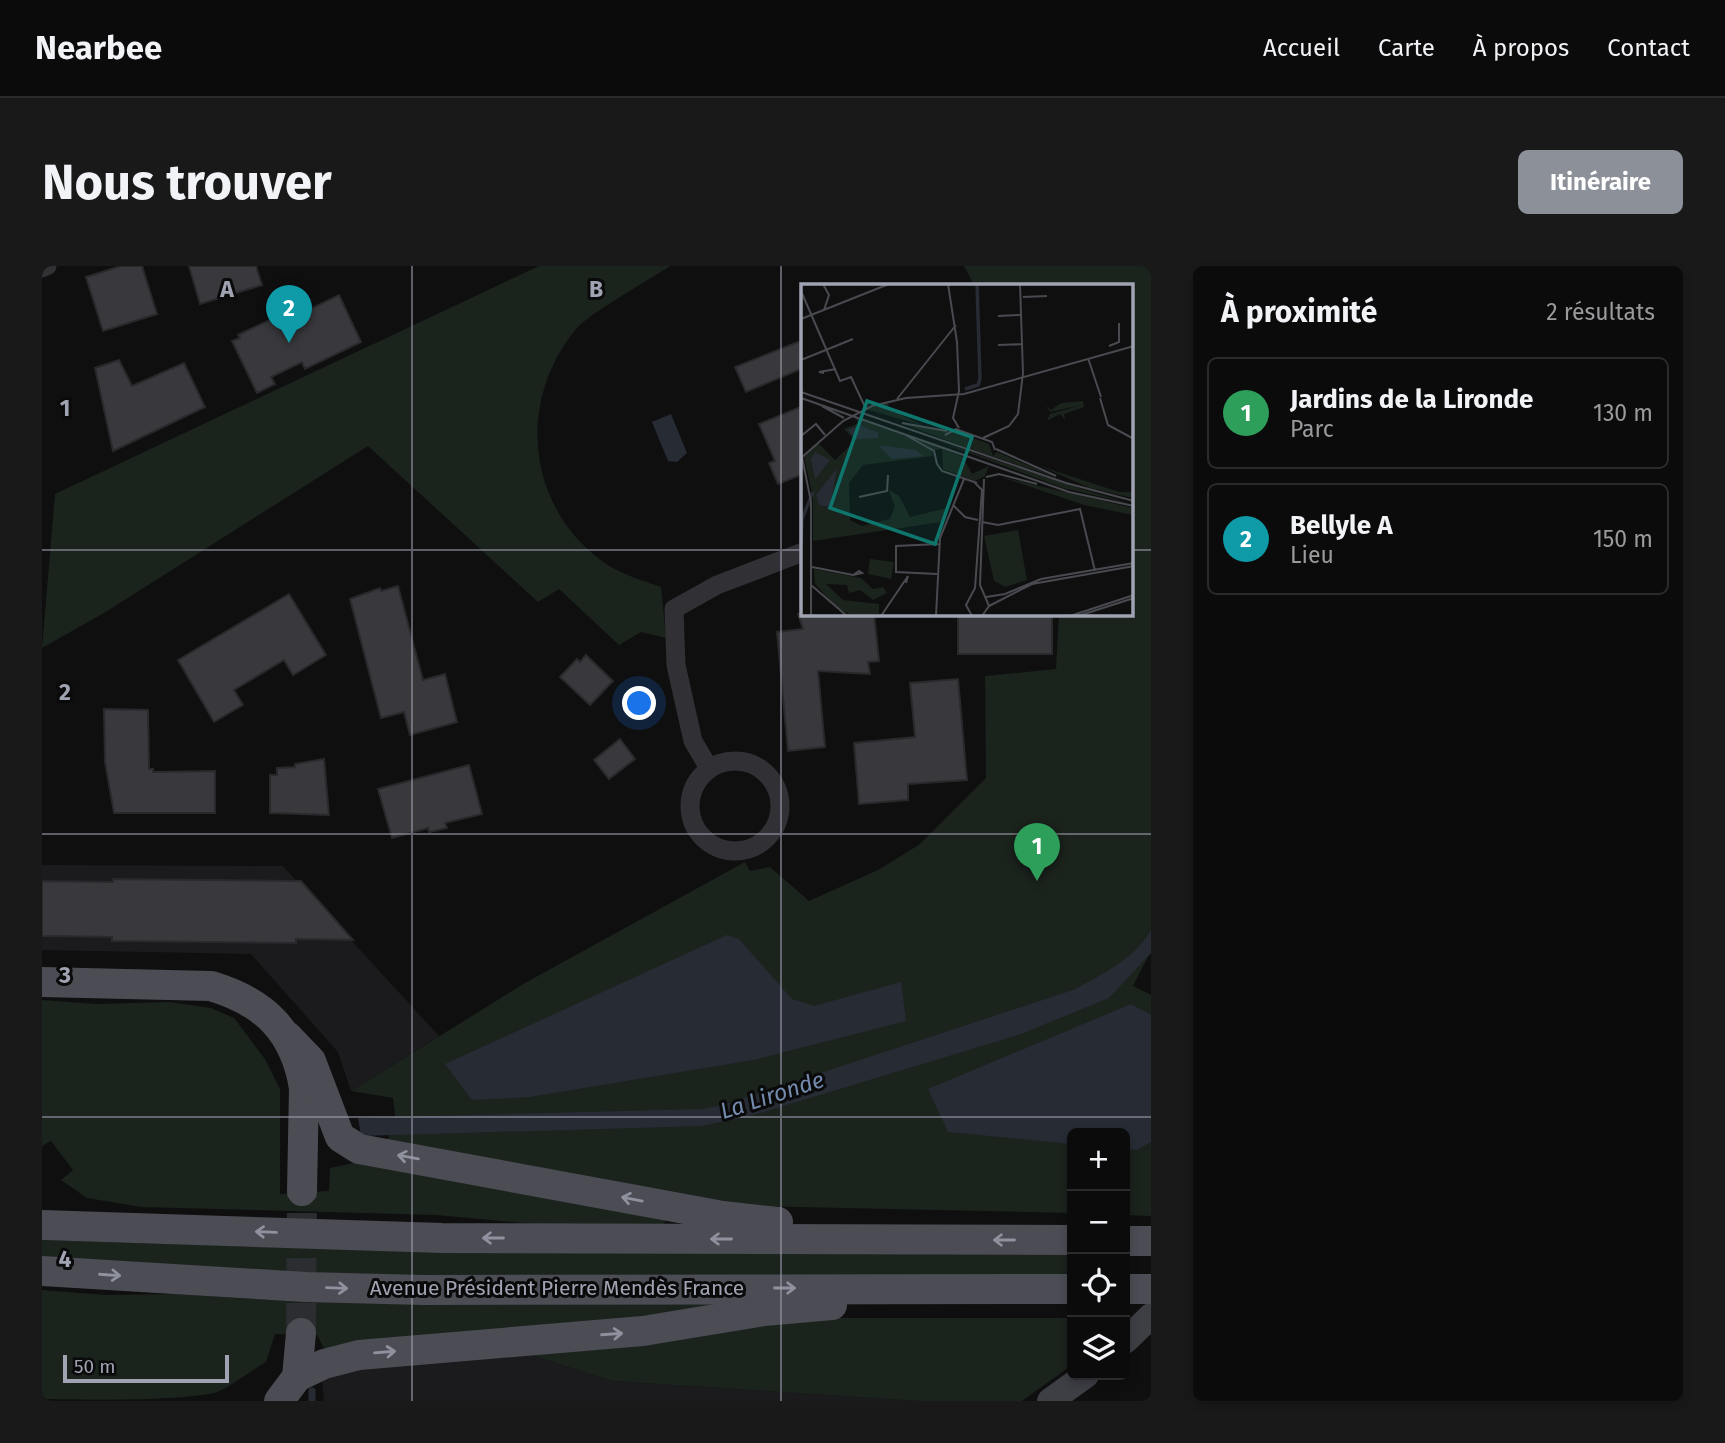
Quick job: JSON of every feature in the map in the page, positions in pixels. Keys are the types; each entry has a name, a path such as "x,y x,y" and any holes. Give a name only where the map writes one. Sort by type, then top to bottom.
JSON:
{"main road":[{"path":"42,982 211,986 248,1002 269,1016 311,1060 340,1137 359,1149 723,1216 802,1224 814,1239"},
{"path":"287,1036 297,1055 304,1088 302,1191"},
{"path":"42,1225 442,1238 1067,1240"},
{"path":"1130,1241 1151,1241"},
{"name":"Avenue Président Pierre Mendès France","path":"42,1271 306,1287 424,1290 1067,1289"},
{"path":"279,1401 297,1377 324,1364 359,1355 643,1331 764,1311 860,1303 880,1288"},
{"path":"1130,1289 1151,1289"},
{"path":"297,1377 301,1333"},
{"path":"1050,1401 1079,1380"}],"street":[{"path":"42,268 47,266"},
{"path":"709,768 693,741 676,665 674,609 717,585 801,553"},
{"path":"728,761 747,761 773,779 781,799 779,818 763,843 735,852 711,845 700,835 690,810 691,794 698,778 709,768 728,761"}],"shaded area":[{"path":"539,266 670,266 576,329 557,357 544,388 538,419 538,451 545,482 558,511 577,538 602,561 623,573 661,587 666,638 641,632 619,645 559,589 538,602 368,446 104,613 42,648 55,494"},
{"path":"964,266 1151,266 1151,951 1133,986 1151,995 1151,1216 1130,1215 1130,1128 1067,1128 1067,1213 754,1206 387,1142 395,1115 393,1098 351,1091 525,983 745,862 750,871 770,867 809,901 880,869 920,844 986,778 985,676 1056,669 1059,616 1134,616 1134,284 973,284"},
{"path":"42,865 283,866 439,1036 351,1091 338,1052 251,954 42,950"},
{"path":"42,1000 96,1004 169,1002 211,1008 234,1018 265,1059 280,1089 280,1194 329,1191 330,1168 359,1162 666,1216 664,1226 546,1225 436,1215 141,1207 87,1198 61,1180 73,1170 51,1141 42,1146"},
{"path":"42,1240 332,1249 1067,1253 1067,1277 330,1275 42,1260"},
{"path":"42,1290 105,1295 178,1294 267,1300 734,1300 734,1305 327,1354 317,1335 275,1334 266,1362 215,1393 154,1399 42,1399"},
{"path":"800,1318 1067,1318 1067,1369 1022,1401 920,1401 612,1381 528,1354"},
{"path":"528,1354 612,1381 920,1401 324,1401 322,1379 355,1368"}],"water":[{"path":"671,414 687,453 677,462 668,461 652,422"},
{"path":"1151,930 1151,953 1109,998 1021,1034 747,1117 701,1126 361,1136 358,1118 702,1109 723,1105 1073,990 1127,958"},
{"path":"727,935 739,939 792,999 814,1006 901,982 906,1021 753,1060 529,1097 472,1100 445,1064"},
{"path":"1131,1004 1151,1015 1151,1142 1137,1150 1130,1149 1130,1128 1067,1128 1067,1144 948,1132 928,1089"}],"building":[{"path":"121,266 142,266 157,314 103,331 86,277"},
{"path":"189,266 256,266 262,285 200,304"},
{"path":"339,295 361,342 305,369 302,362 271,377 275,384 257,393 232,341 240,338 238,335 301,305 304,312"},
{"path":"801,341 801,369 746,392 735,367"},
{"path":"119,360 132,386 184,363 205,407 113,451 95,368"},
{"path":"801,407 801,475 778,484 769,463 775,461 759,424"},
{"path":"398,586 423,680 445,674 457,722 410,735 404,712 381,718 350,599 380,588 381,591"},
{"path":"289,594 326,655 293,675 284,660 234,690 243,705 214,722 178,660"},
{"path":"798,614 874,616 879,661 868,662 870,674 818,671 825,747 788,751 777,632 803,629"},
{"path":"958,616 1052,616 1052,654 958,654"},
{"path":"586,655 613,681 590,705 560,677 577,659 580,662"},
{"path":"958,679 967,780 908,784 908,800 859,804 854,743 915,737 910,683"},
{"path":"104,709 148,710 149,769 153,769 153,772 215,771 215,813 114,813 105,762"},
{"path":"620,739 635,759 609,779 594,760"},
{"path":"324,759 329,815 270,813 270,775 277,775 277,768 295,767 295,764"},
{"path":"469,765 482,814 445,823 447,828 429,832 428,828 392,838 378,789"},
{"path":"113,879 301,881 353,940 296,939 296,943 112,941 112,937 42,936 42,881 113,882"}],"waterway":[{"name":"La Lironde","path":"312,1391 312,1401"}],"tunnel":[{"path":"301,1333 302,1191"}],"place":[{"name":"Bellyle A","path":"289,343"},
{"name":"Jardins de la Lironde","path":"1037,881"}]}
